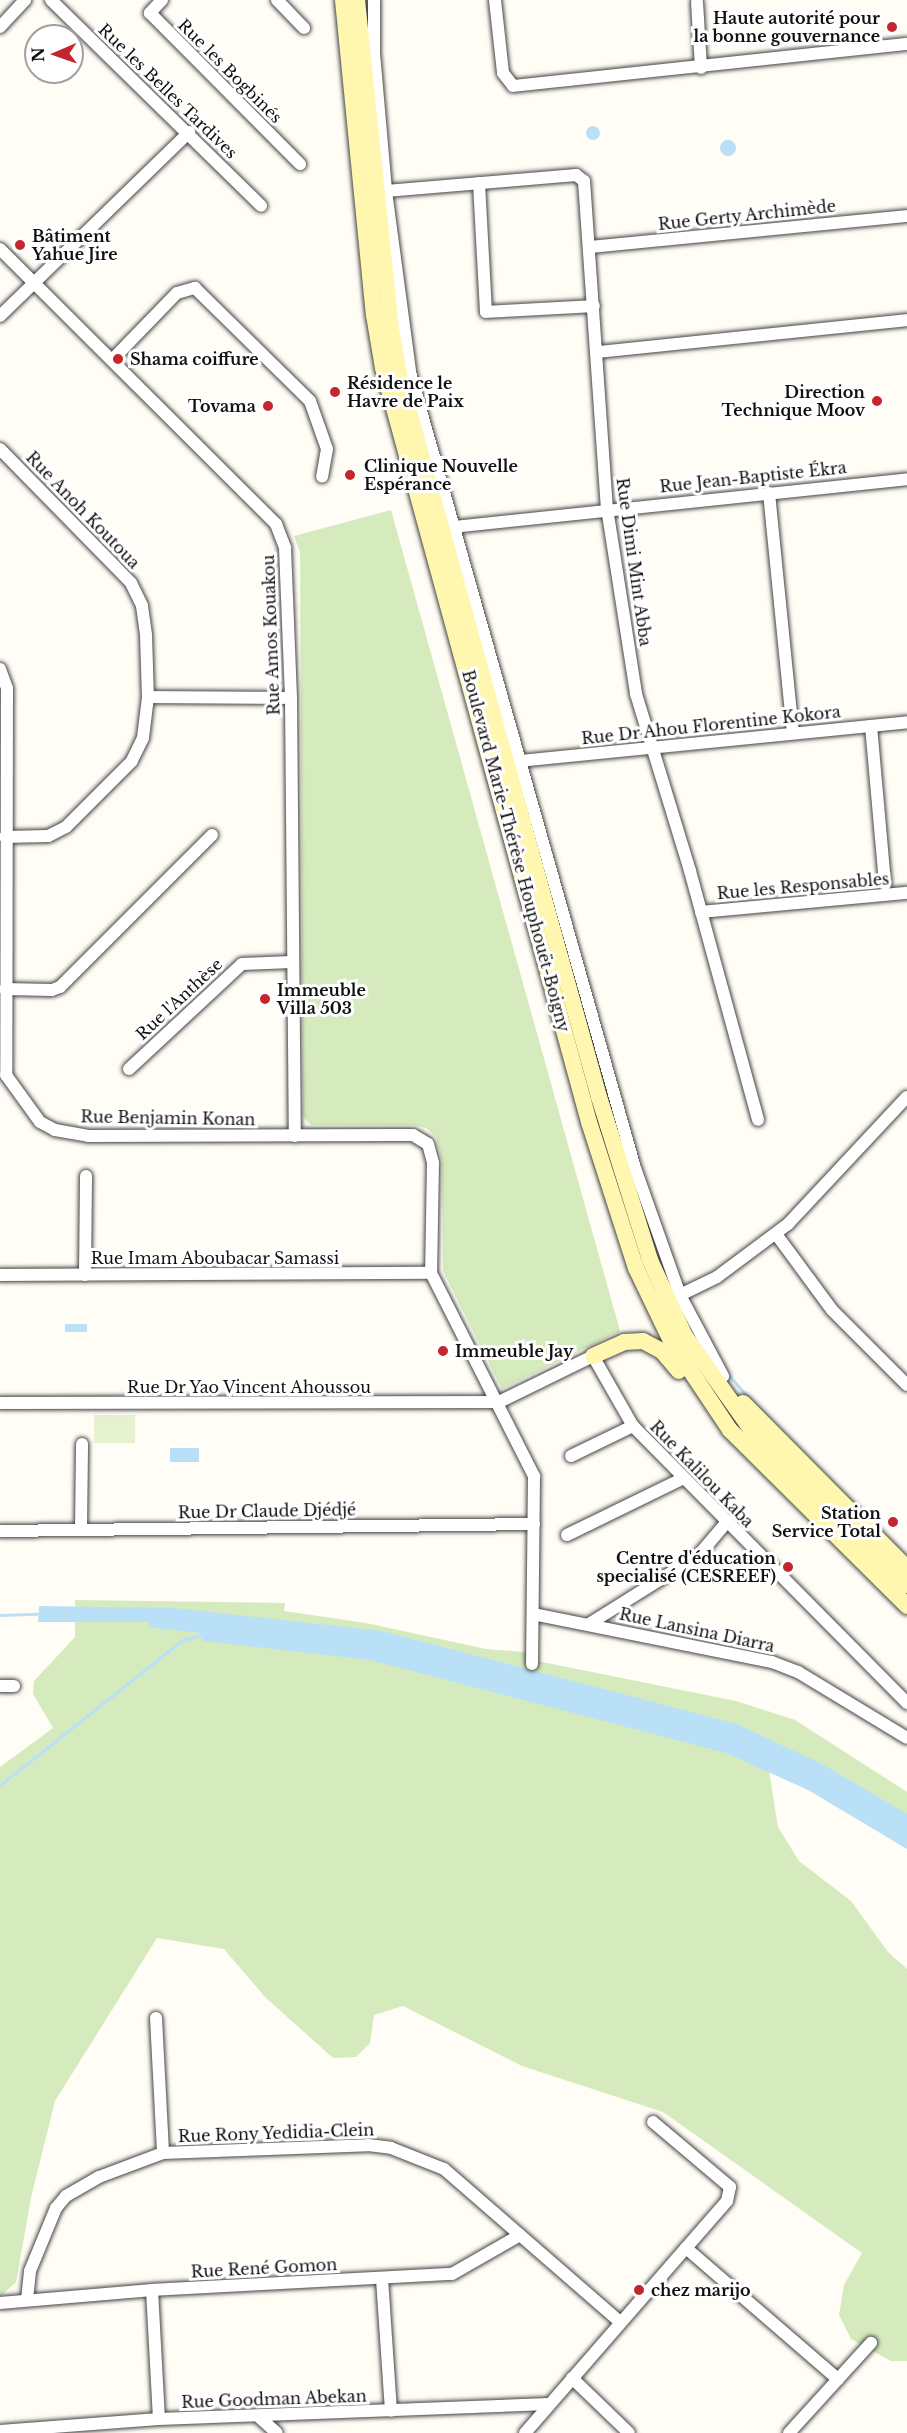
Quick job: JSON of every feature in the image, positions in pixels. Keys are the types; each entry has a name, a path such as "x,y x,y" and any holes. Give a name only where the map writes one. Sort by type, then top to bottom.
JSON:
{"main road":[{"name":"Boulevard Marie-Thérèse Houphouët-Boigny","path":"343,0 374,315 397,425 618,1214 656,1313 694,1379 730,1430 907,1606"},
{"name":"Boulevard Marie-Thérèse Houphouët-Boigny","path":"357,0 391,329 417,447 598,1097 650,1260 685,1336 755,1435 907,1585"},
{"path":"593,1356 624,1342 654,1345 666,1355 712,1415 730,1430"},
{"path":"734,1395 907,1568"}],"street":[{"path":"0,27 25,0"},
{"name":"Rue les Belles Tardives","path":"51,0 189,132 261,206"},
{"name":"Rue les Bogbinés","path":"162,0 150,13 300,164"},
{"path":"277,0 304,28"},
{"path":"374,0 374,53 392,191 410,372 457,526 519,761 635,1168 680,1294 698,1335 755,1435"},
{"path":"495,0 502,73 513,86 701,68 907,44"},
{"path":"697,2 701,68"},
{"path":"0,316 189,132"},
{"name":"Rue Dimi Mint Abba","path":"392,191 582,177 591,247 607,508 636,694 701,912 758,1120"},
{"path":"479,183 486,312 594,306"},
{"name":"Rue Gerty Archimède","path":"591,247 907,216"},
{"name":"Rue Amos Kouakou","path":"0,249 113,359 276,524 285,548 291,698 295,1136"},
{"path":"113,359 177,293 195,288 310,401 327,449 322,477"},
{"path":"598,352 907,320"},
{"name":"Rue Anoh Koutoua","path":"0,449 131,583 144,616 148,697 143,738 132,761 66,827 48,836 5,837"},
{"name":"Rue Jean-Baptiste Ékra","path":"457,526 607,508 907,479"},
{"path":"769,493 793,733"},
{"name":"Rue Benjamin Konan","path":"0,669 7,688 3,898 6,1075 31,1113 55,1130 88,1136 397,1134 424,1140 433,1162 431,1273"},
{"path":"148,697 291,698"},
{"name":"Rue Dr Ahou Florentine Kokora","path":"519,761 907,722"},
{"path":"872,726 885,884"},
{"path":"5,989 52,990 60,987 212,835"},
{"name":"Rue les Responsables","path":"701,912 907,893"},
{"name":"Rue l'Anthèse","path":"129,1069 242,964 292,962"},
{"path":"680,1294 717,1276 776,1234 819,1193 907,1097"},
{"path":"85,1275 86,1176"},
{"path":"776,1234 832,1310 907,1385"},
{"path":"431,1273 499,1402 534,1476 532,1664"},
{"name":"Rue Imam Aboubacar Samassi","path":"0,1275 431,1273"},
{"path":"499,1402 593,1356"},
{"name":"Rue Kalilou Kaba","path":"593,1356 633,1426 682,1479 907,1703"},
{"name":"Rue Dr Yao Vincent Ahoussou","path":"0,1403 499,1402"},
{"path":"571,1456 633,1426"},
{"path":"81,1530 82,1444"},
{"path":"567,1535 682,1479"},
{"path":"589,1623 698,1556 726,1522"},
{"name":"Rue Dr Claude Djédjé","path":"0,1531 534,1524"},
{"name":"Rue Lansina Diarra","path":"533,1614 589,1623 772,1662 798,1672 907,1738"},
{"path":"0,1686 14,1686"},
{"path":"156,2018 163,2153"},
{"path":"525,2433 727,2201 730,2187 653,2122"},
{"name":"Rue Rony Yedidia-Clein","path":"27,2300 30,2271 40,2242 66,2196 99,2177 163,2153 391,2148 444,2169 620,2322"},
{"name":"Rue René Gomon","path":"0,2303 152,2290 460,2272 520,2235"},
{"path":"686,2248 838,2379"},
{"path":"382,2278 391,2411"},
{"path":"152,2290 159,2419"},
{"path":"789,2433 871,2343"},
{"path":"572,2378 629,2433"},
{"name":"Rue Goodman Abekan","path":"0,2431 159,2419 549,2404"},
{"path":"258,2416 277,2433"}],"green space":[{"path":"391,510 620,1331 502,1389 443,1271 442,1161 436,1137 426,1128 413,1125 311,1125 303,1117 300,552 294,536"},
{"path":"94,1415 135,1415 135,1443 94,1443"},
{"path":"75,1600 285,1603 284,1611 366,1623 486,1649 537,1653 537,1661 736,1701 795,1720 907,1792 907,1831 766,1752 778,1827 799,1861 851,1901 888,1952 907,1969 907,2361 891,2361 851,2339 839,2315 844,2285 862,2253 663,2112 522,2066 403,2006 374,2015 370,2043 356,2057 333,2058 265,1997 224,1949 157,1938 55,2101 31,2198 16,2282 0,2297 0,1767 53,1728 33,1694 34,1681 75,1637"}],"water":[{"path":"590,126 596,126 600,133 596,140 590,140 586,136 586,130"},
{"path":"725,140 731,140 736,148 734,154 725,156 720,151 720,145"},
{"path":"65,1324 87,1324 87,1332 65,1332"},
{"path":"170,1448 199,1448 199,1462 170,1462"},
{"path":"39,1606 174,1608 382,1631 737,1724 822,1764 907,1814 907,1849 808,1790 726,1753 370,1660 203,1641 199,1633 149,1627 149,1622 38,1622"}],"waterway":[{"path":"727,1373 748,1397"},
{"path":"0,1615 37,1614"},
{"path":"0,1785 182,1640 202,1635"}],"place":[{"name":"Haute autorité pour la bonne gouvernance","path":"892,27"},
{"name":"Bâtiment Yahue Jire","path":"20,245"},
{"name":"Shama coiffure","path":"118,359"},
{"name":"Résidence le Havre de Paix","path":"335,392"},
{"name":"Direction Technique Moov","path":"877,401"},
{"name":"Tovama","path":"268,406"},
{"name":"Clinique Nouvelle Espérance","path":"350,475"},
{"name":"Immeuble Villa 503","path":"265,999"},
{"name":"Immeuble Jay","path":"443,1351"},
{"name":"Station Service Total","path":"893,1522"},
{"name":"Centre d'éducation specialisé (CESREEF)","path":"788,1567"},
{"name":"chez marijo","path":"639,2290"}]}
